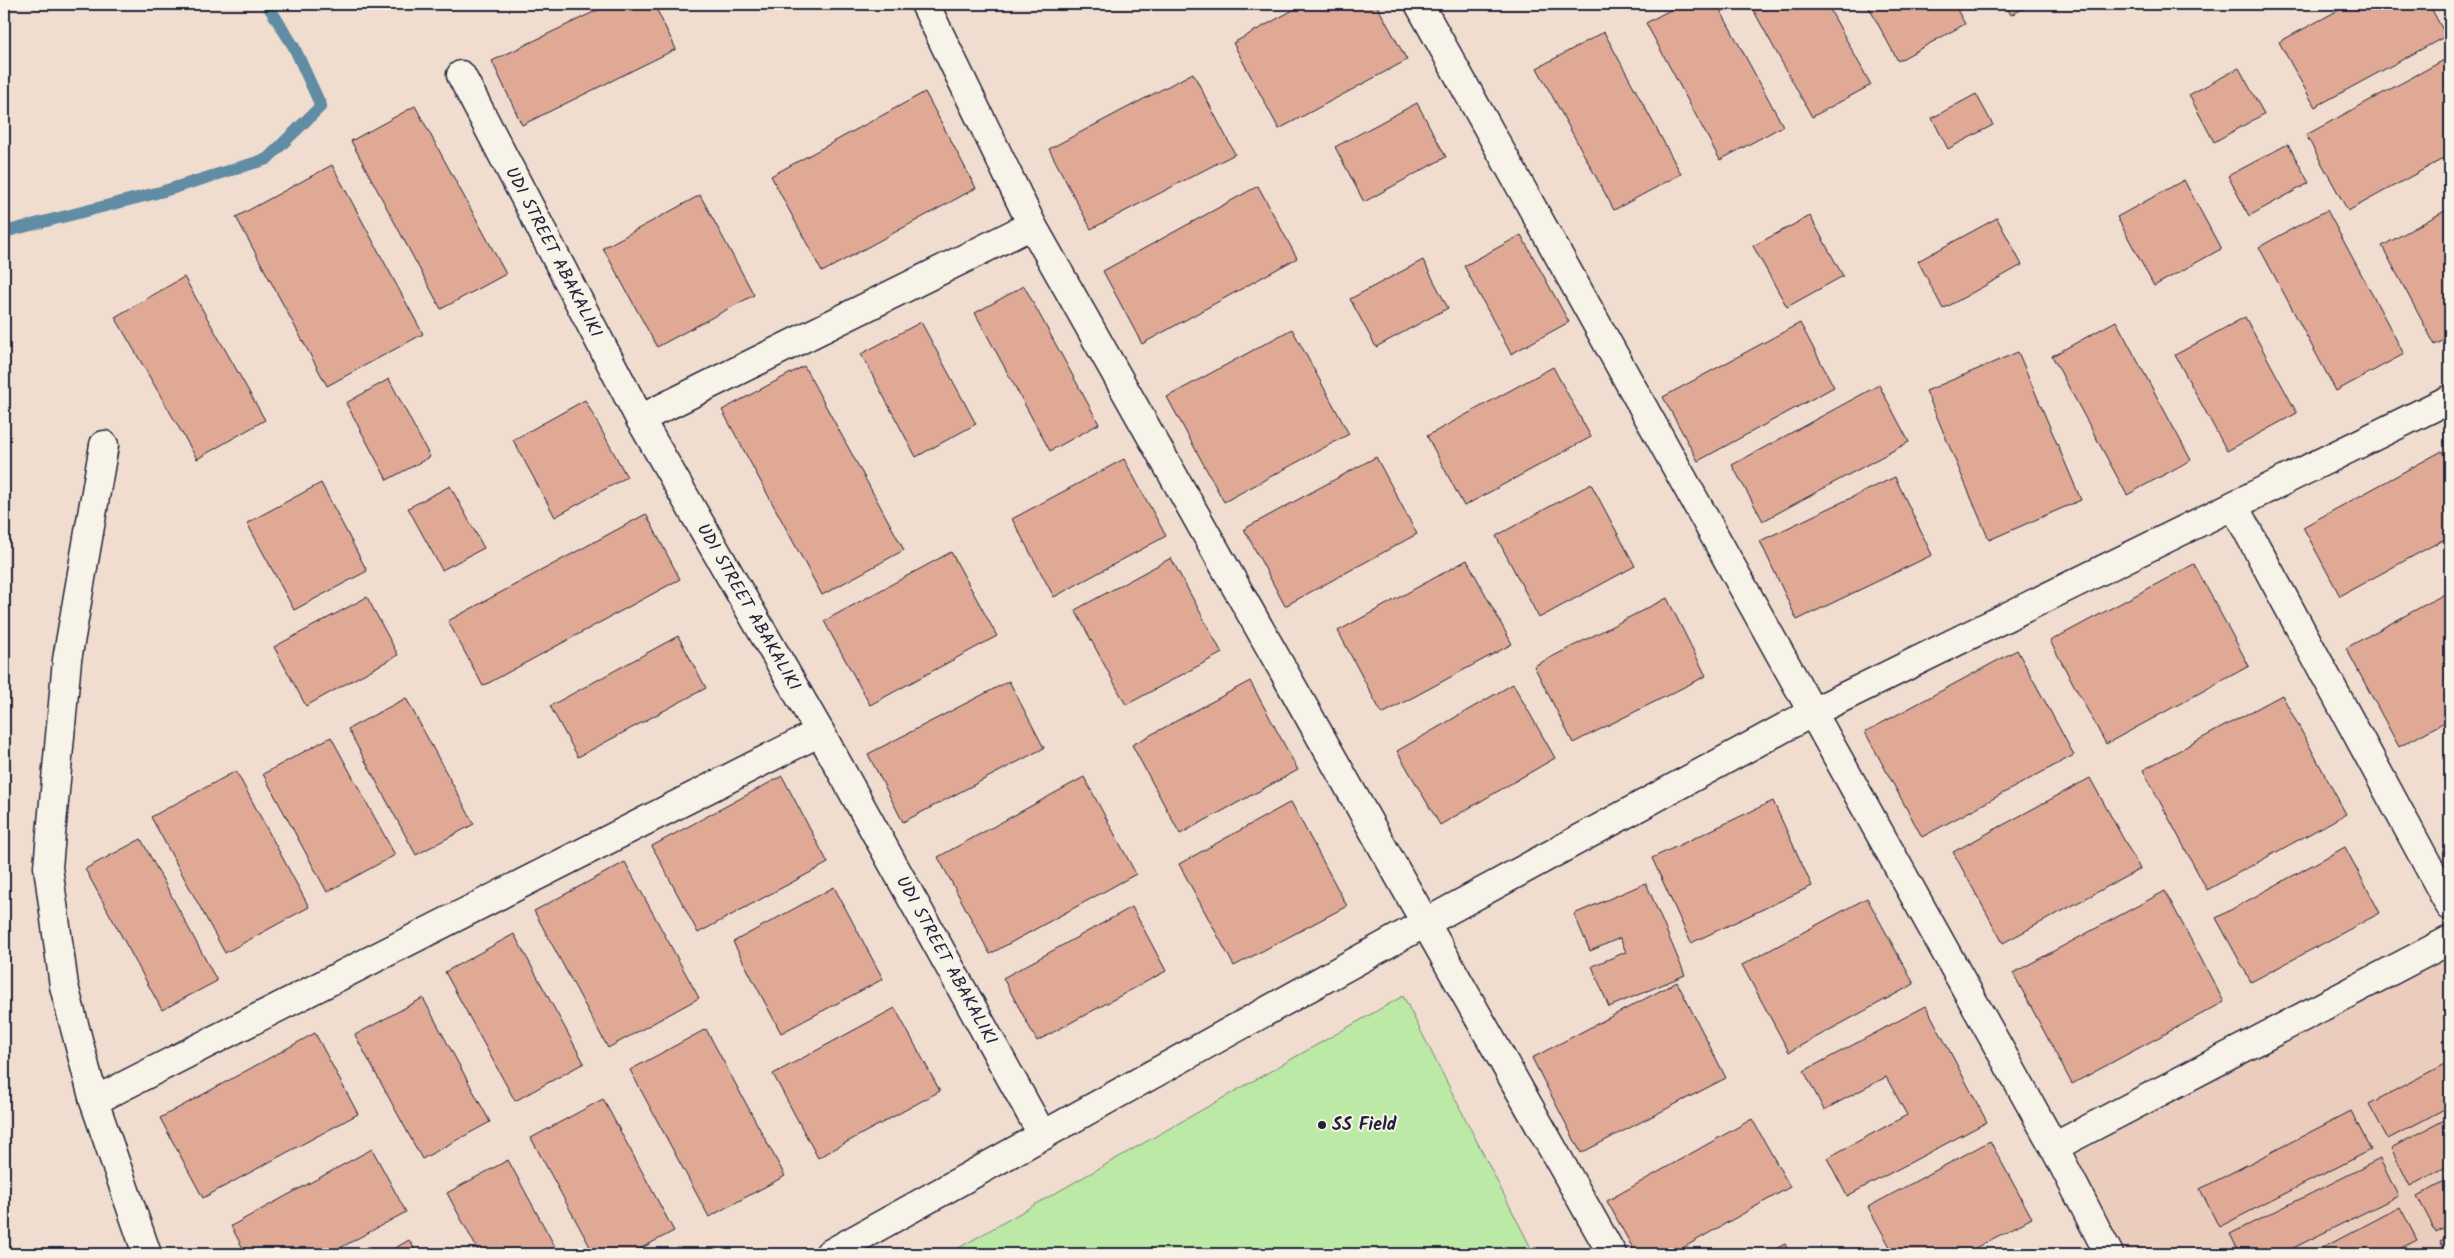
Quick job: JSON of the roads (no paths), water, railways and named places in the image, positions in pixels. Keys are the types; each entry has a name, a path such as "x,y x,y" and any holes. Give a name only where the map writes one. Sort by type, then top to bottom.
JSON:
{"street":[{"path":"925,4 1032,225 1612,1254"},
{"path":"1419,4 2054,1147 2109,1254"},
{"name":"UDI STREET ABAKALIKI","path":"461,75 640,419 820,732 1044,1136"},
{"path":"640,419 1032,225"},
{"path":"829,1254 1425,923 1813,712 2450,399"},
{"path":"104,445 67,660 48,867 64,986 94,1101 147,1254"},
{"path":"2234,506 2450,906"},
{"path":"94,1101 820,732"},
{"path":"2054,1147 2450,940"}],"waterway":[{"path":"4,232 164,191 267,159 321,106 294,47 267,4"}],"place":[{"name":"SS Field","path":"1322,1125"}]}
